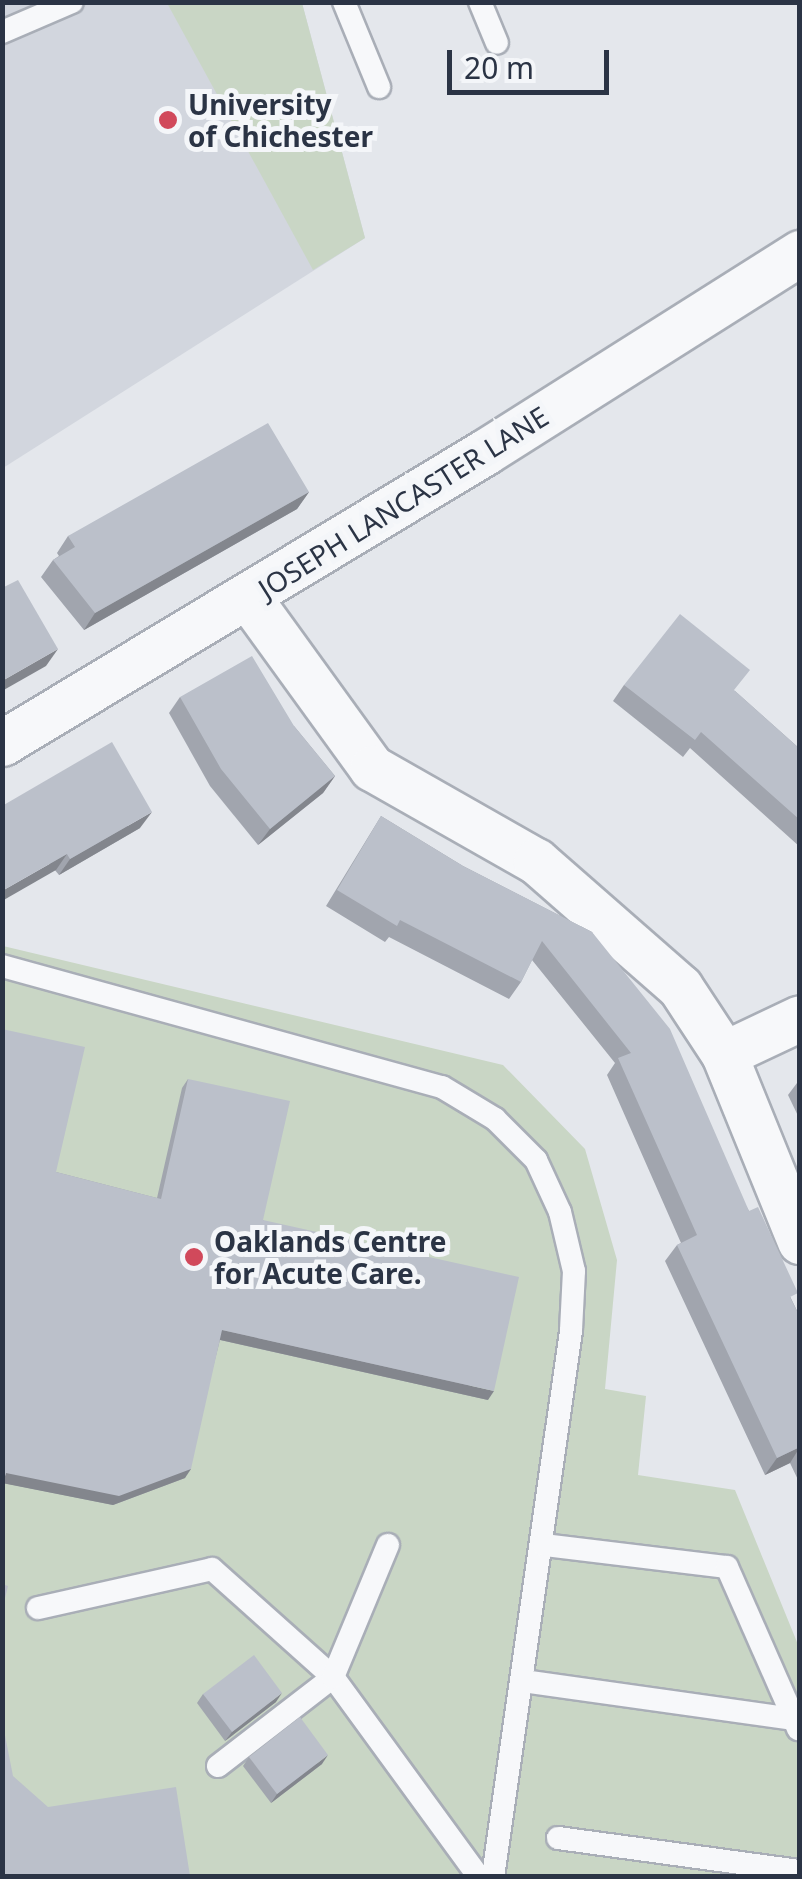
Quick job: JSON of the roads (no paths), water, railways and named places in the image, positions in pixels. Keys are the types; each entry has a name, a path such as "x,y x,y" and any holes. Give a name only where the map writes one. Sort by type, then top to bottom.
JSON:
{"street":[{"name":"JOSEPH LANCASTER LANE","path":"2,744 248,597 800,253"},
{"path":"248,597 372,768 536,861 680,987 724,1054 800,1242"},
{"path":"724,1054 800,1018"}],"lane":[{"path":"2,32 72,2"},
{"path":"344,2 379,87"},
{"path":"480,2 497,43"},
{"path":"2,966 442,1087 495,1119 536,1160 560,1212 574,1271 571,1331 544,1544 493,1876"},
{"path":"218,1766 333,1678 388,1544"},
{"path":"544,1544 728,1566 797,1726"},
{"path":"38,1608 212,1569 333,1678 478,1876"},
{"path":"523,1681 797,1726"},
{"path":"558,1838 800,1872"}],"place":[{"name":"University of Chichester","path":"168,120"},
{"name":"Oaklands Centre for Acute Care.","path":"194,1257"}]}
